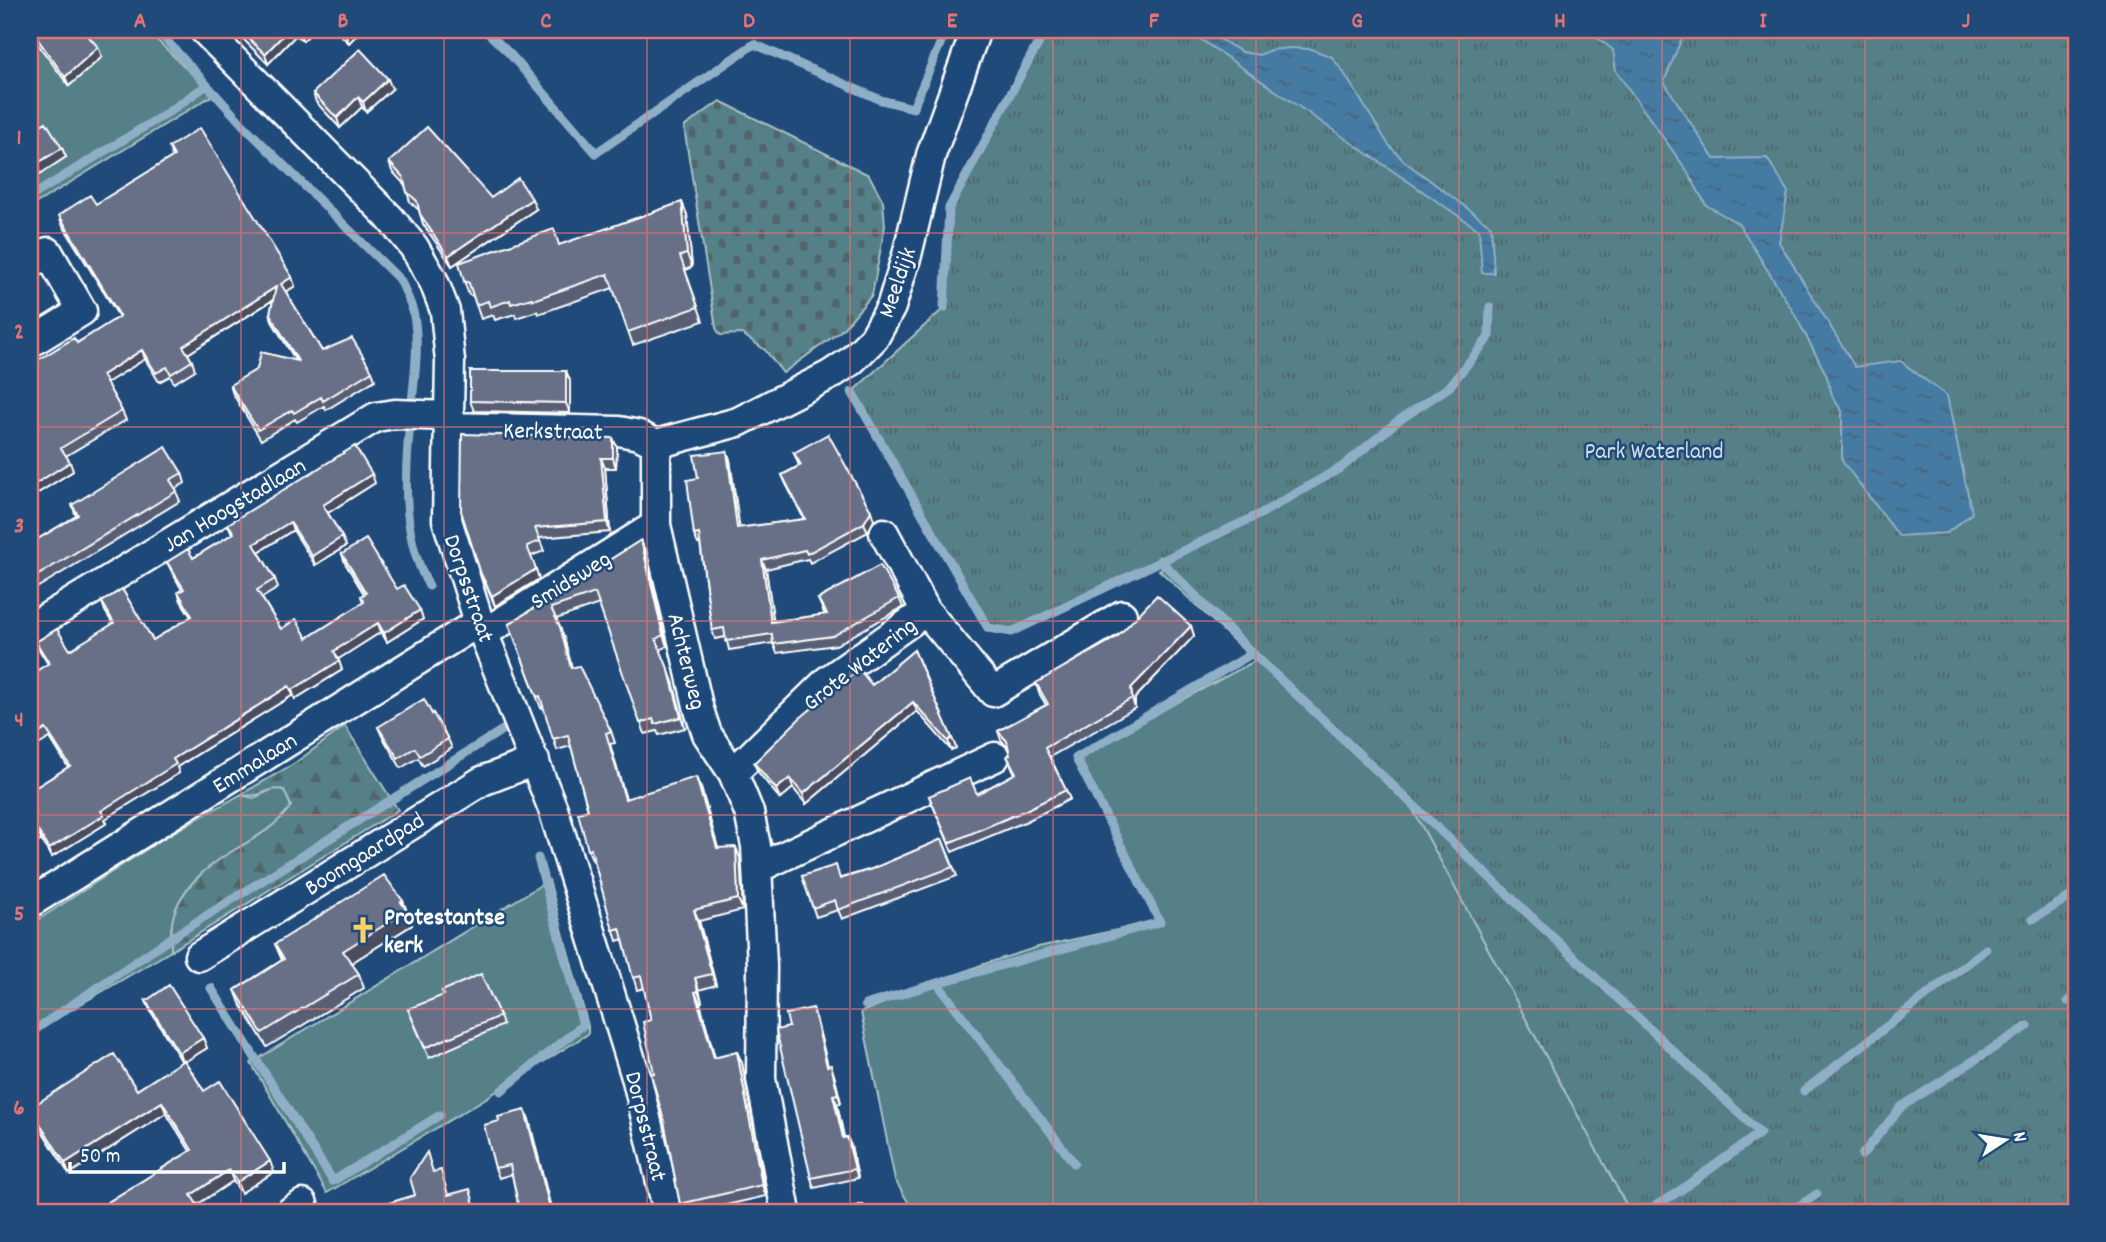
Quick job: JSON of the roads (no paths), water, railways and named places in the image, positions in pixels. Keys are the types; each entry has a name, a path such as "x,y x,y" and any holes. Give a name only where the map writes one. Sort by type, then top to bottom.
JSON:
{"street":[{"name":"Dorpsstraat","path":"204,30 389,217 414,247 434,282 445,311 450,361 428,418 447,520 482,627 553,809 637,1080 668,1212"},
{"name":"Meeldijk","path":"656,444 738,422 830,375 851,361 874,338 891,307 907,255 930,155 976,30"},
{"path":"30,264 48,252 82,311 30,343"},
{"name":"Jan Hoogstadlaan","path":"30,628 376,417 428,418"},
{"name":"Kerkstraat","path":"428,418 619,431 639,435 656,444"},
{"name":"Achterweg","path":"656,444 656,525 699,710 708,734 733,774 749,811 758,868 762,965 761,1079 786,1212"},
{"name":"Smidsweg","path":"482,627 656,525"},
{"name":"Grote Watering","path":"884,533 926,611 993,692 1122,615"},
{"name":"Grote Watering","path":"733,774 827,681 926,611"},
{"name":"Emmalaan","path":"30,903 482,627"},
{"path":"758,868 995,757"},
{"name":"Boomgaardpad","path":"199,956 482,781 535,761"}],"water":[{"path":"1187,30 1204,30 1242,52 1259,55 1271,50 1311,49 1332,57 1388,144 1404,161 1491,226 1494,273 1482,273 1479,230"},
{"path":"1598,30 1685,30 1664,82 1714,159 1767,158 1788,192 1779,242 1855,367 1900,361 1947,396 1972,513 1947,533 1899,536 1842,461 1842,411 1833,398 1826,374 1794,313 1739,224 1706,205 1687,171 1616,71 1613,50 1598,38"}],"waterway":[{"path":"157,30 245,127 401,281 413,312 416,337 407,472 408,519 419,565 429,586"},
{"path":"485,30 510,54 596,153 754,44 881,100 913,108 946,30"},
{"path":"944,308 949,208 1045,30"},
{"path":"30,197 167,113 207,85"},
{"path":"852,392 988,628 1012,632 1260,514 1342,467 1398,421 1449,387 1489,337 1490,307"},
{"path":"1160,560 1245,646 1760,1133 1678,1192 1645,1212"},
{"path":"1074,1163 937,983 1160,922 1076,758 1253,653"},
{"path":"30,1033 174,936 504,729"},
{"path":"501,1091 583,1025 538,858"},
{"path":"2033,919 2076,893"},
{"path":"1804,1091 1986,949"},
{"path":"865,1005 937,983"},
{"path":"211,988 333,1181 440,1115"},
{"path":"2068,1001 2076,996"},
{"path":"1862,1155 1901,1107 2028,1026"},
{"path":"1790,1212 1817,1194"}],"place":[{"name":"Protestantse kerk","path":"363,930"}],"park label":[{"name":"Park Waterland","path":"1654,450"}]}
